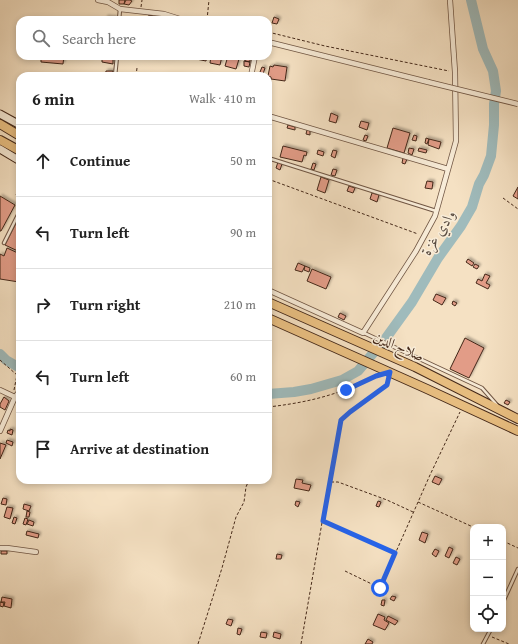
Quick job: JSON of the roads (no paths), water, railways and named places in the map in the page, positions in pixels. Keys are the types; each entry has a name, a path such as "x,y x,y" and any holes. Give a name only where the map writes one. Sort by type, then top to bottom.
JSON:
{"highway":[{"path":"0,124 16,134"},
{"path":"0,140 16,149"},
{"name":"صلاح الدين","path":"272,304 415,367 518,419"},
{"name":"صلاح الدين","path":"272,320 518,431"}],"main road":[{"path":"0,114 16,123"},
{"path":"0,149 16,159"}],"street":[{"path":"98,0 108,2 120,9 170,16"},
{"path":"272,292 363,333 416,252 437,211 456,141 455,72 450,0"},
{"path":"272,43 518,104"},
{"path":"252,72 254,60"},
{"path":"272,117 448,169"},
{"path":"0,390 14,397 0,431"},
{"path":"0,548 36,552"}],"lane":[{"path":"119,16 120,9"},
{"path":"115,72 117,60"},
{"path":"272,159 437,211"},
{"path":"4,243 16,219"},
{"path":"363,333 482,388 501,410"},
{"path":"506,596 518,570"},
{"path":"483,644 490,632"}],"waterway":[{"name":"وادي غزة","path":"272,394 311,389 342,380 358,371 386,338 412,302 438,258 461,226 472,207 479,184 491,156 496,91 493,71 483,49 471,0"},
{"name":"وادي غزة","path":"0,354 6,360 16,366"}]}
